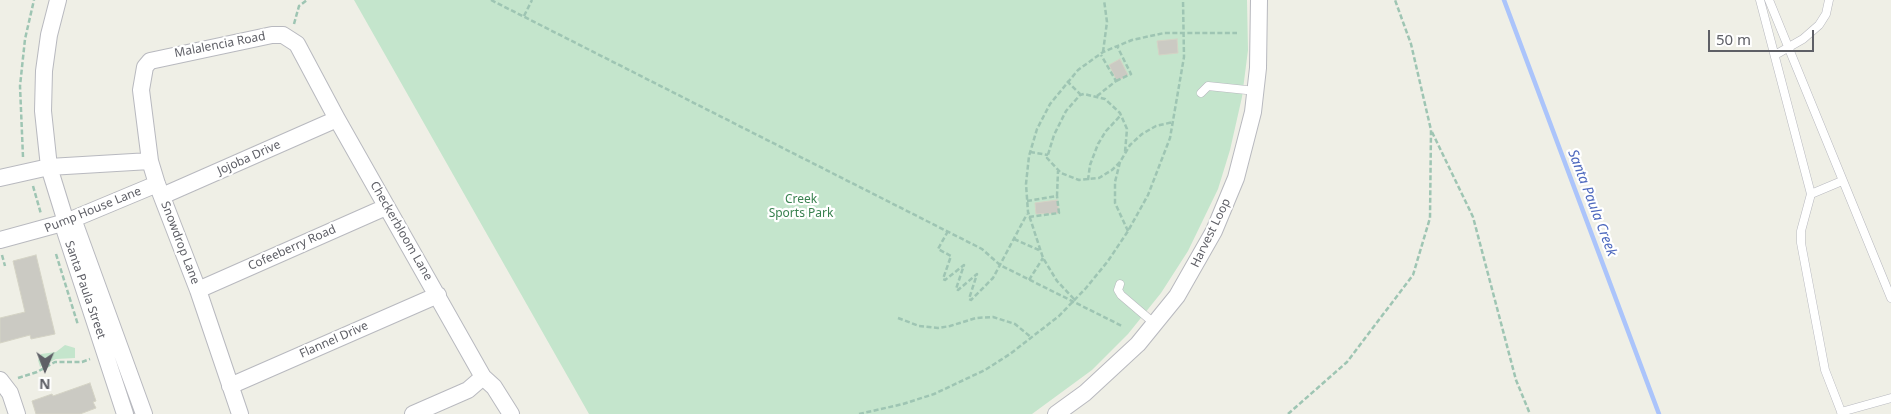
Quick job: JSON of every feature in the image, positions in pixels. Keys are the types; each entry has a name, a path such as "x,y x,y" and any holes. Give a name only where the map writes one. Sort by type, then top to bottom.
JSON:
{"street":[{"path":"58,0 48,35 44,71 43,112 49,166 66,222"},
{"name":"Harvest Loop","path":"1056,414 1112,369 1155,324 1197,264 1222,213 1244,150 1256,91 1260,32 1259,0"},
{"name":"Malalencia Road","path":"144,67 150,61 161,57 272,35 283,35 293,41"},
{"name":"Checkerbloom Lane","path":"293,41 484,377 494,387 511,414"},
{"name":"Snowdrop Lane","path":"144,67 142,98 150,162 198,290 240,414"},
{"name":"Jojoba Drive","path":"159,190 337,119"},
{"path":"0,178 26,165 49,166 150,162"},
{"name":"Pump House Lane","path":"1,247 159,190"},
{"name":"Cofeeberry Road","path":"198,290 386,207"},
{"name":"Santa Paula Street","path":"126,414 65,231 66,222 76,227 144,414"},
{"name":"Flannel Drive","path":"230,386 438,295"},
{"path":"413,414 468,390 484,377"},
{"path":"8,381 17,414"}],"lane":[{"path":"1760,0 1811,194 1801,231 1801,243 1825,370 1841,413 1891,398"},
{"path":"1769,0 1891,298"},
{"path":"1775,55 1788,49 1819,25 1826,14 1829,0"},
{"path":"1201,93 1208,86 1256,91"},
{"path":"1811,194 1842,182"},
{"path":"1120,284 1118,290 1121,295 1155,324"}],"path":[{"path":"34,0 25,39 21,78 26,165 46,230"},
{"path":"293,41 299,6 307,0"},
{"path":"491,0 948,231 982,249 1000,265 1122,326"},
{"path":"524,16 532,0"},
{"path":"1104,0 1108,22 1102,53 1116,81"},
{"path":"859,414 903,404 950,387 985,370 1032,338 1075,301 1108,261 1128,231 1156,176 1173,122 1182,78 1183,0"},
{"path":"1395,0 1411,44 1431,130 1473,218 1516,380 1530,414"},
{"path":"1075,301 1057,281 1039,250 1026,201 1027,170 1030,152 1043,116 1078,70 1102,53 1118,46 1148,36 1184,32 1237,33"},
{"path":"1097,96 1116,81 1131,74 1118,46"},
{"path":"1067,82 1080,95 1097,96 1112,104 1121,115 1128,135 1125,152"},
{"path":"1080,95 1066,111 1059,124 1047,158 1058,171 1072,178 1088,180 1106,174 1120,162"},
{"path":"1088,180 1090,165 1098,144 1106,131 1121,115"},
{"path":"1128,231 1118,213 1114,192 1120,162 1125,152 1136,139 1149,130 1173,122"},
{"path":"1288,414 1347,362 1413,275 1430,218 1431,130"},
{"path":"1030,152 1048,155"},
{"path":"16,160 26,165"},
{"path":"1029,217 1059,213 1057,196 1058,171"},
{"path":"1026,201 1057,196"},
{"path":"948,231 938,249 951,256 943,279 945,280 964,265 956,289 958,290 977,274 970,300 993,278 1028,212"},
{"path":"1014,239 1039,250"},
{"path":"1,247 5,266"},
{"path":"1029,280 1043,258"},
{"path":"898,318 919,326 938,328 976,318 998,318 1015,324 1032,338"},
{"path":"8,381 37,372 55,362 82,362 90,358"}],"green space":[{"name":"Creek Sports Park","path":"354,0 1247,0 1248,50 1242,97 1230,150 1218,189 1188,251 1161,293 1128,334 1092,370 1032,414 589,414"},
{"path":"65,345 75,348 75,358 56,359 40,367 38,360 41,354 56,352"}],"building":[{"path":"1177,39 1178,53 1159,55 1157,41"},
{"path":"1120,59 1128,75 1117,81 1109,65"},
{"path":"1057,200 1059,213 1036,214 1035,203"},
{"path":"36,255 55,334 31,339 30,335 0,343 0,318 25,312 13,261"},
{"path":"90,383 96,401 93,402 96,408 80,414 36,414 32,401"}],"waterway":[{"name":"Santa Paula Creek","path":"1504,0 1659,414"}]}
